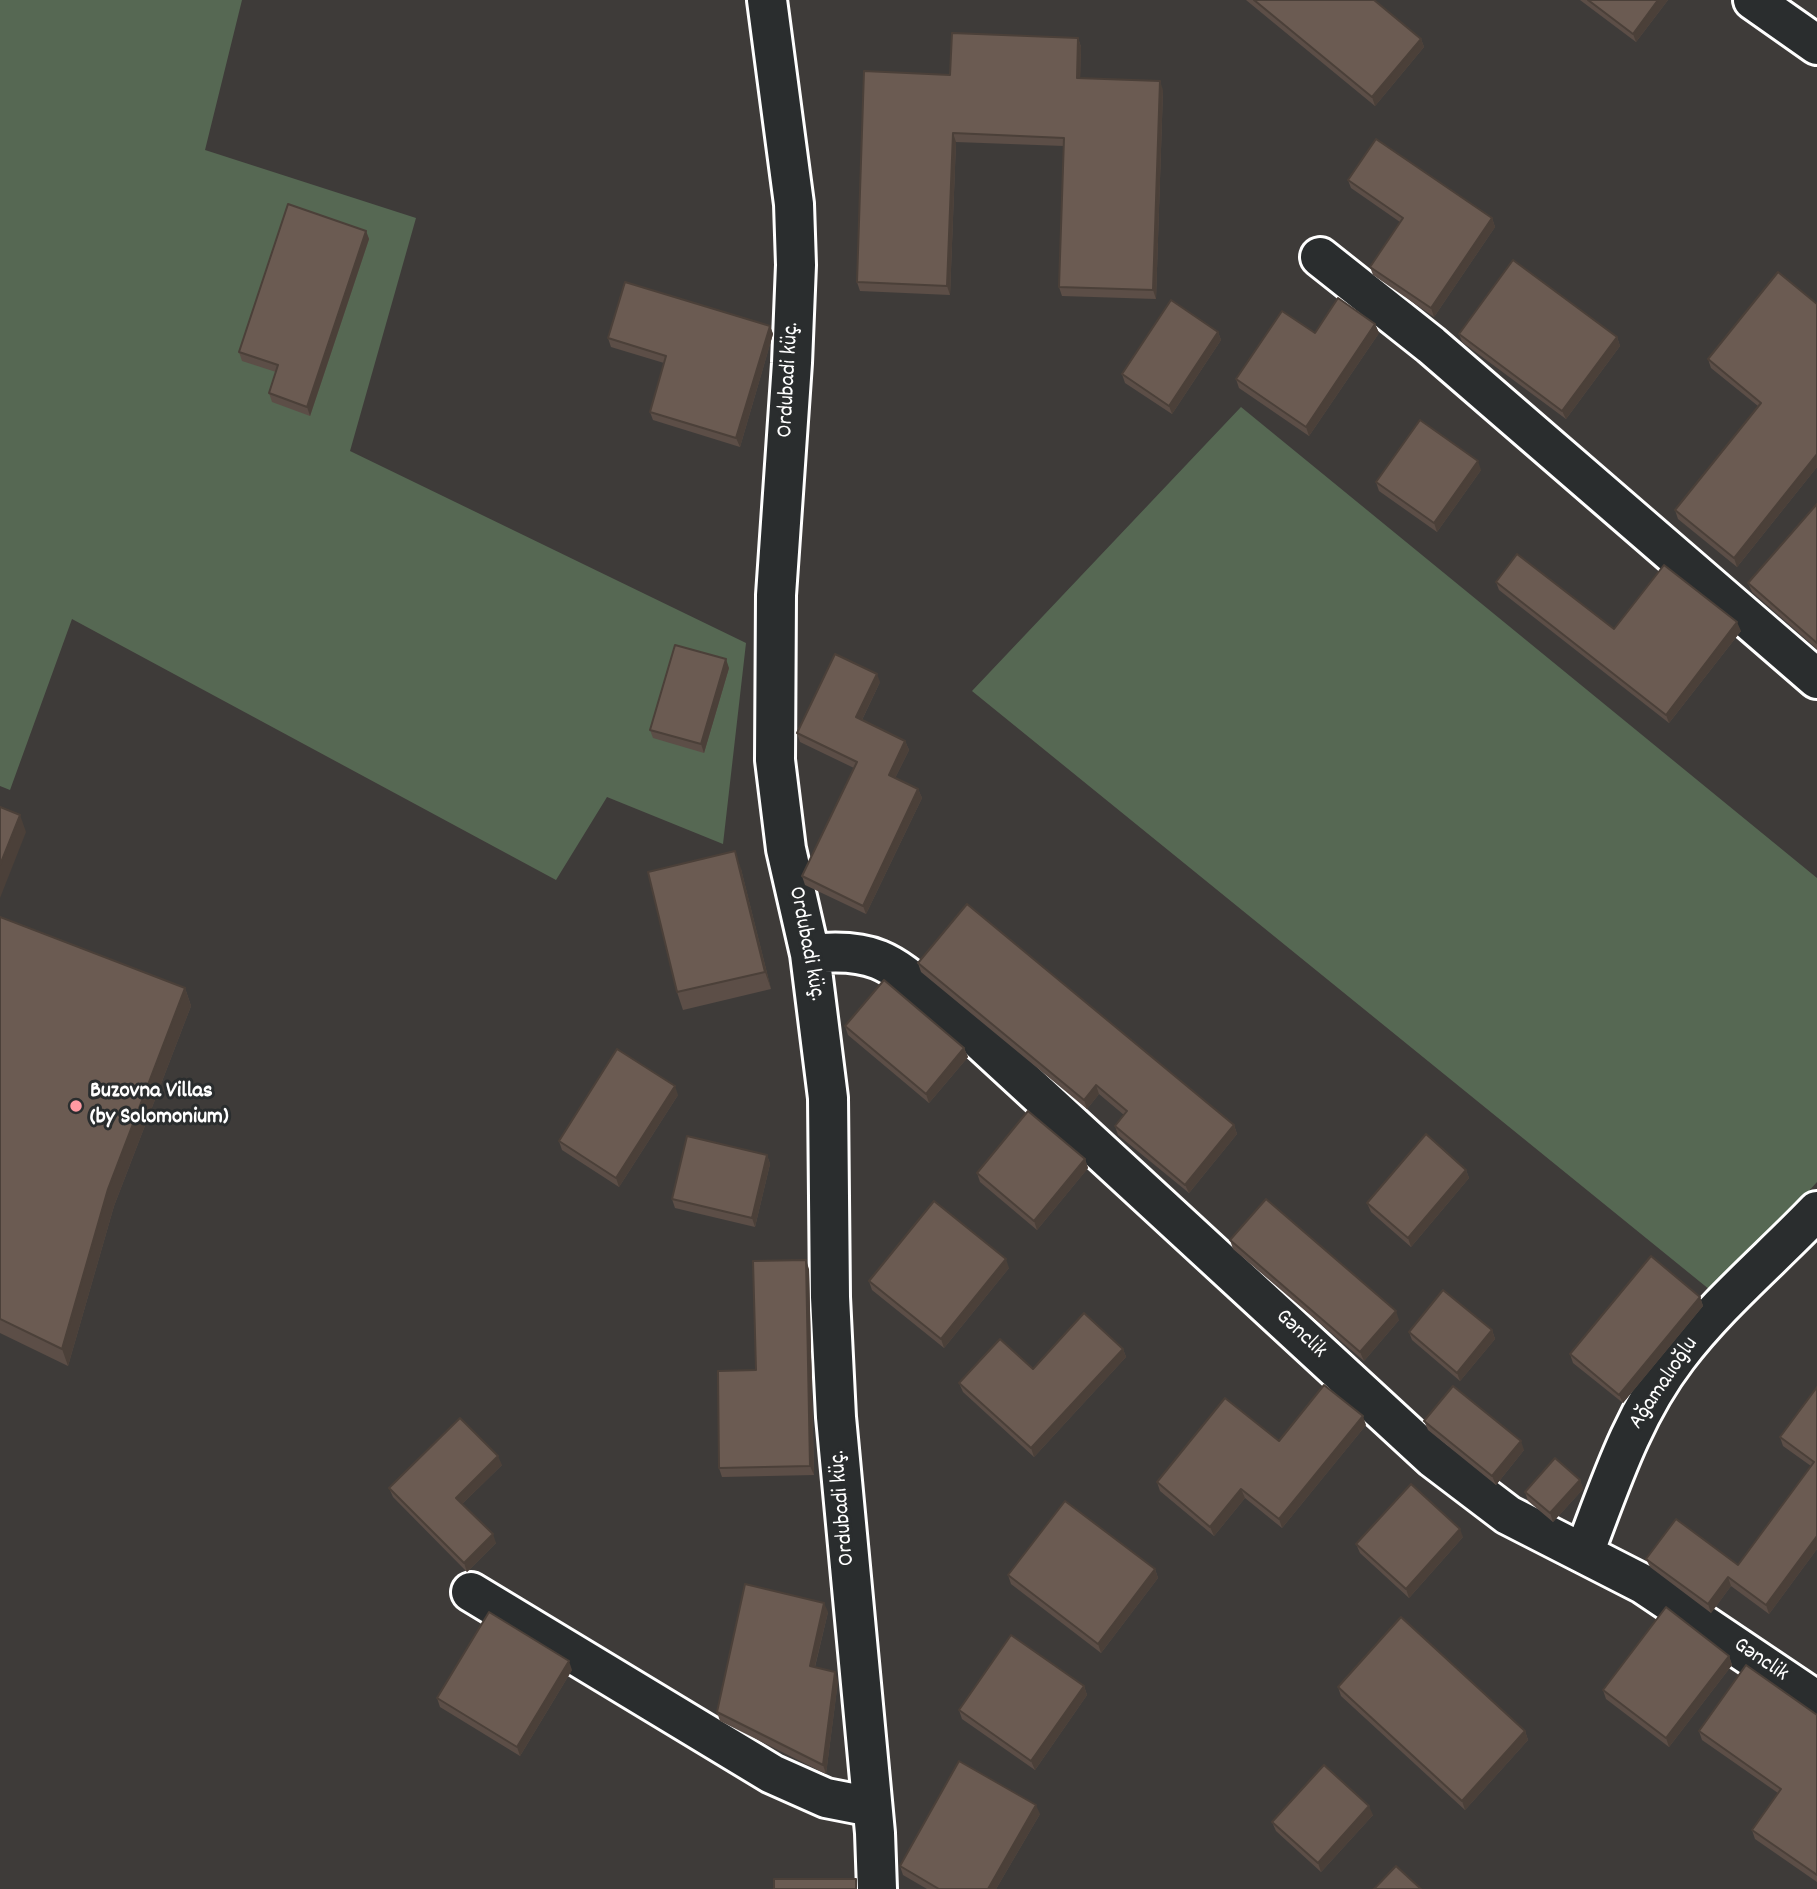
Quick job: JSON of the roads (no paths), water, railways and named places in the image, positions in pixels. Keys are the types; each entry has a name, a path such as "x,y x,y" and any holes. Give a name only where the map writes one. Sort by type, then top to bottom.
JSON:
{"street":[{"name":"Ordubadi küç.","path":"767,0 792,190 796,265 776,595 775,760 786,849 810,954 828,1098 830,1297 836,1417 872,1807 877,1889"},
{"path":"1753,0 1817,45"},
{"path":"1320,257 1431,345 1817,679"},
{"name":"Gənclik","path":"810,954 844,950 871,955 901,972 947,1010 1433,1458 1508,1515 1584,1553 1685,1610 1817,1700"},
{"name":"Ağamalıoğlu","path":"1584,1553 1621,1451 1658,1385 1704,1327 1817,1211"},
{"path":"471,1592 772,1774 826,1798 872,1807"}],"place":[{"name":"Buzovna Villas (by Solomonium)","path":"76,1106"}]}
